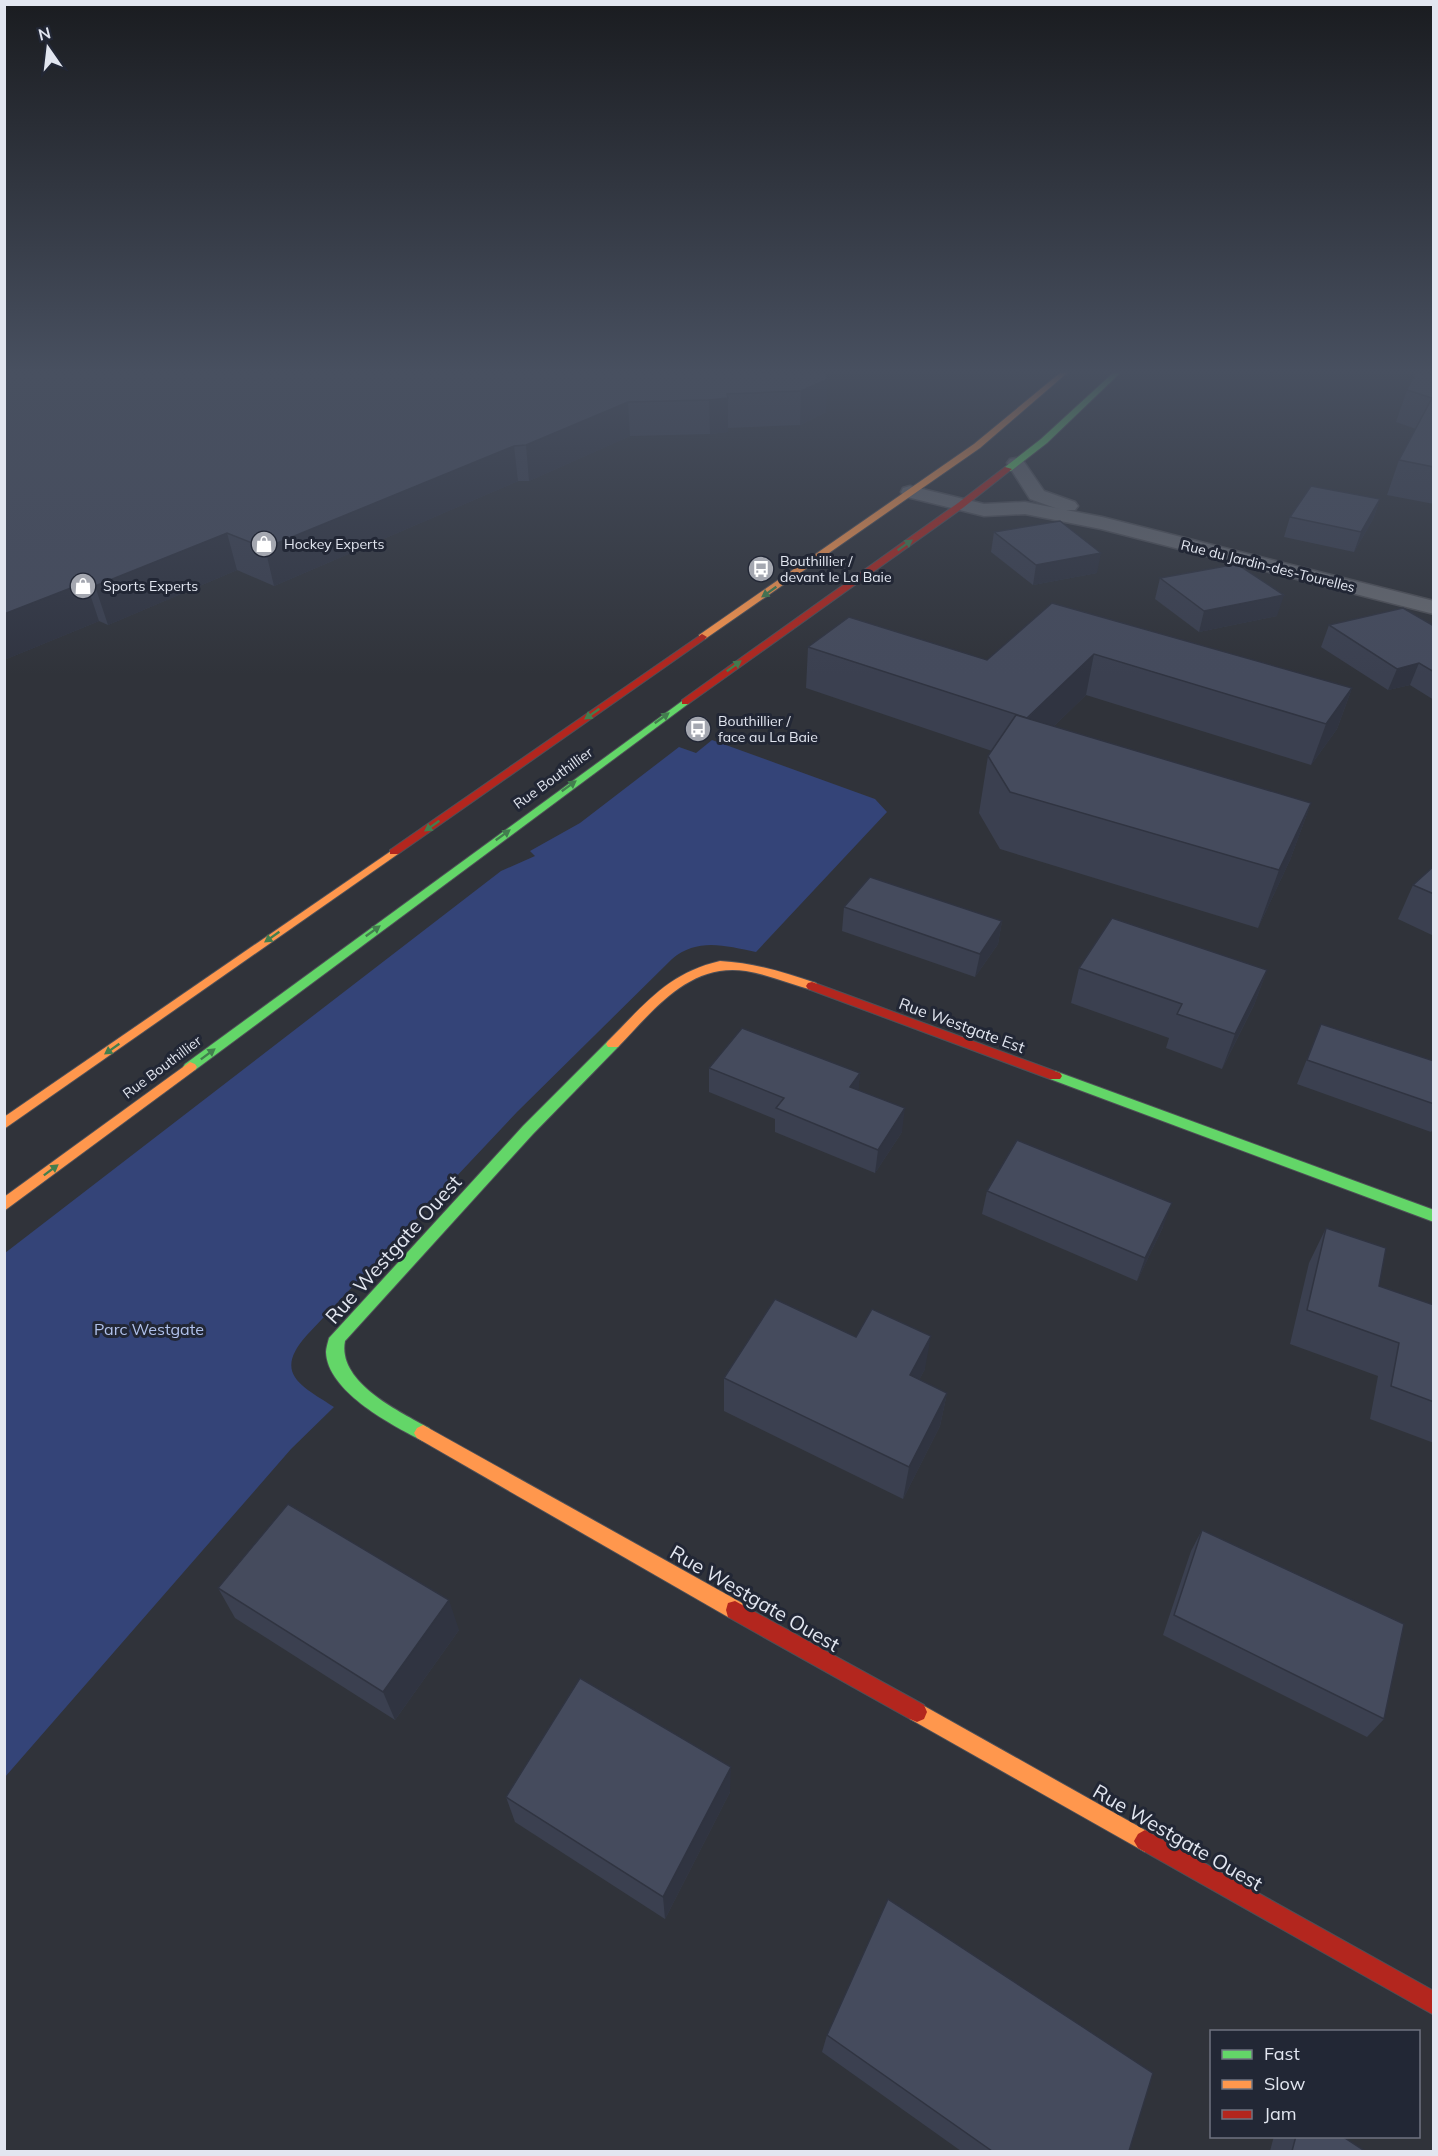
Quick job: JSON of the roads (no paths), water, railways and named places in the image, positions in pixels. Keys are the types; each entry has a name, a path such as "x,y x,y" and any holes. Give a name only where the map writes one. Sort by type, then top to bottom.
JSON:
{"street":[{"name":"Rue Bouthillier","path":"4,1124 936,474"},
{"name":"Rue Bouthillier","path":"4,1205 495,840 768,641 961,505 1016,474"},
{"path":"1018,508 1023,500 1036,495 1023,474"},
{"name":"Rue du Jardin-des-Tourelles","path":"910,492 993,511 1018,508 1102,523 1434,608"},
{"name":"Rue du Jardin-des-Tourelles","path":"1036,495 1068,506 1102,523"},
{"name":"Rue Westgate Est","path":"528,1130 681,976 712,965 737,966 773,972 1434,1216"},
{"name":"Rue Westgate Ouest","path":"528,1130 341,1332 336,1342 335,1358 348,1381 390,1413 419,1431 1434,2004"}],"place":[{"name":"Hockey Experts","path":"264,544"},
{"name":"Bouthillier / devant le La Baie","path":"761,569"},
{"name":"Sports Experts","path":"83,586"},
{"name":"Bouthillier / face au La Baie","path":"698,729"}],"park label":[{"name":"Parc Westgate","path":"149,1329"}]}
